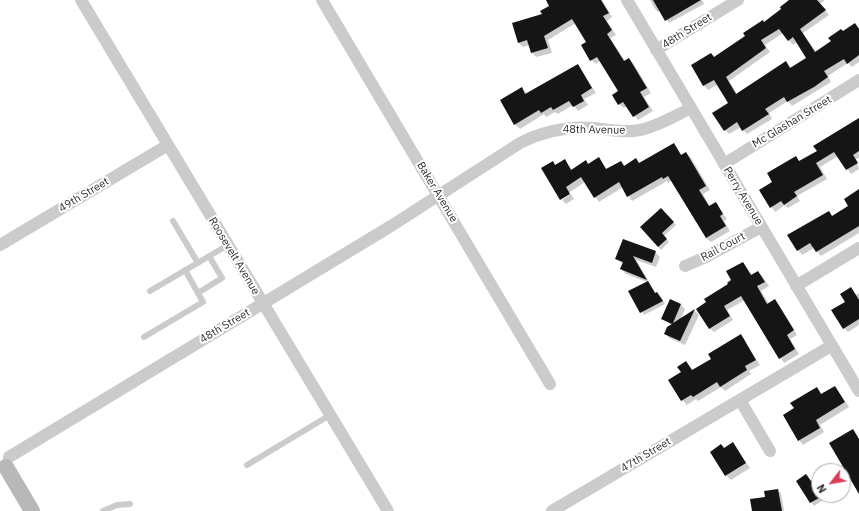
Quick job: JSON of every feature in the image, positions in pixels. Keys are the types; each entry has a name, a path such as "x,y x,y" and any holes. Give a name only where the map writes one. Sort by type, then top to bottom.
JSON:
{"street":[{"name":"Roosevelt Avenue","path":"81,0 388,511"},
{"name":"Baker Avenue","path":"322,0 439,194 550,384"},
{"name":"Perry Avenue","path":"627,0 859,391"},
{"name":"48th Street","path":"656,50 738,0"},
{"name":"Mc Glashan Street","path":"724,164 859,80"},
{"name":"48th Avenue","path":"439,194 520,143 536,135 570,128 625,131 640,130 691,108"},
{"name":"49th Street","path":"0,245 168,145"},
{"name":"48th Street","path":"4,461 439,194"},
{"name":"Rail Court","path":"685,266 706,257 761,227"},
{"path":"796,286 859,248"},
{"name":"47th Street","path":"552,511 831,346"},
{"path":"740,400 770,451"},
{"path":"4,461 32,511"}],"lane":[{"path":"173,221 198,263"},
{"path":"150,291 228,245"},
{"path":"198,293 222,278 209,256"},
{"path":"144,337 203,302 185,270"},
{"path":"247,465 330,415"},
{"path":"103,511 117,505 130,504"}],"building":[{"path":"546,0 601,0 609,13 603,16 612,30 607,34 624,61 629,58 647,88 640,92 649,107 633,117 623,102 618,105 612,95 618,91 597,57 590,61 581,45 586,42 572,19 544,36 548,48 531,53 527,40 518,43 512,23 542,14 540,11 549,6"},
{"path":"653,0 701,0 665,21"},
{"path":"789,0 817,0 826,10 800,29 815,52 831,41 828,38 841,29 843,31 855,23 859,29 859,55 847,64 844,59 824,71 828,77 814,87 787,102 784,97 765,109 769,114 742,131 737,122 724,131 712,113 728,103 714,80 703,86 691,65 711,53 714,57 745,36 743,33 763,20 764,22 781,9 780,7","holes":["779,29 788,41 793,37 806,58 790,68 786,61 736,94 726,77 766,48 761,40"]},
{"path":"578,64 592,88 581,95 584,101 573,107 569,101 553,110 551,107 541,113 539,110 514,125 500,100 522,87 525,94"},
{"path":"859,118 859,151 853,155 858,163 846,170 834,152 816,163 823,175 794,192 797,196 784,205 781,201 770,208 759,190 772,182 767,173 796,156 799,161 817,151 813,146"},
{"path":"674,143 681,155 686,152 706,186 699,190 709,206 716,202 723,214 720,216 726,226 706,238 668,176 663,179 662,177 627,197 619,182 594,198 581,177 566,187 570,194 560,200 541,168 553,161 555,165 565,159 571,170 586,160 588,164 599,157 606,169 621,161 624,166 636,158 639,163"},
{"path":"859,189 859,226 816,252 810,243 797,251 787,235 829,211 832,216 848,206 844,199"},
{"path":"661,208 674,222 662,233 667,239 658,247 640,227"},
{"path":"623,239 656,251 652,263 633,256 647,280 620,269 623,262 615,259"},
{"path":"743,262 751,275 758,271 765,282 757,286 767,304 775,299 794,330 787,335 795,349 779,359 741,296 724,306 730,316 709,329 696,309 706,302 704,299 728,284 727,283 731,280 726,271"},
{"path":"648,281 655,293 657,292 663,301 640,313 628,291"},
{"path":"851,287 859,300 859,319 843,329 831,310 845,302 840,294"},
{"path":"670,299 681,304 673,323 695,309 680,341 664,334 667,327 672,324 661,319"},
{"path":"741,334 756,360 745,366 747,370 720,387 717,382 693,397 691,395 681,401 668,380 681,372 677,367 686,361 692,370 711,359 708,354"},
{"path":"835,386 845,402 816,420 820,428 798,441 783,415 794,408 790,403 817,387 821,394"},
{"path":"853,429 859,439 859,494 851,480 851,463 841,463 829,443"},
{"path":"733,442 746,463 725,476 710,452 721,444 724,448"},
{"path":"806,474 811,481 811,502 810,503 796,481"},
{"path":"778,489 782,511 752,511 750,499 765,497 764,491"}]}
